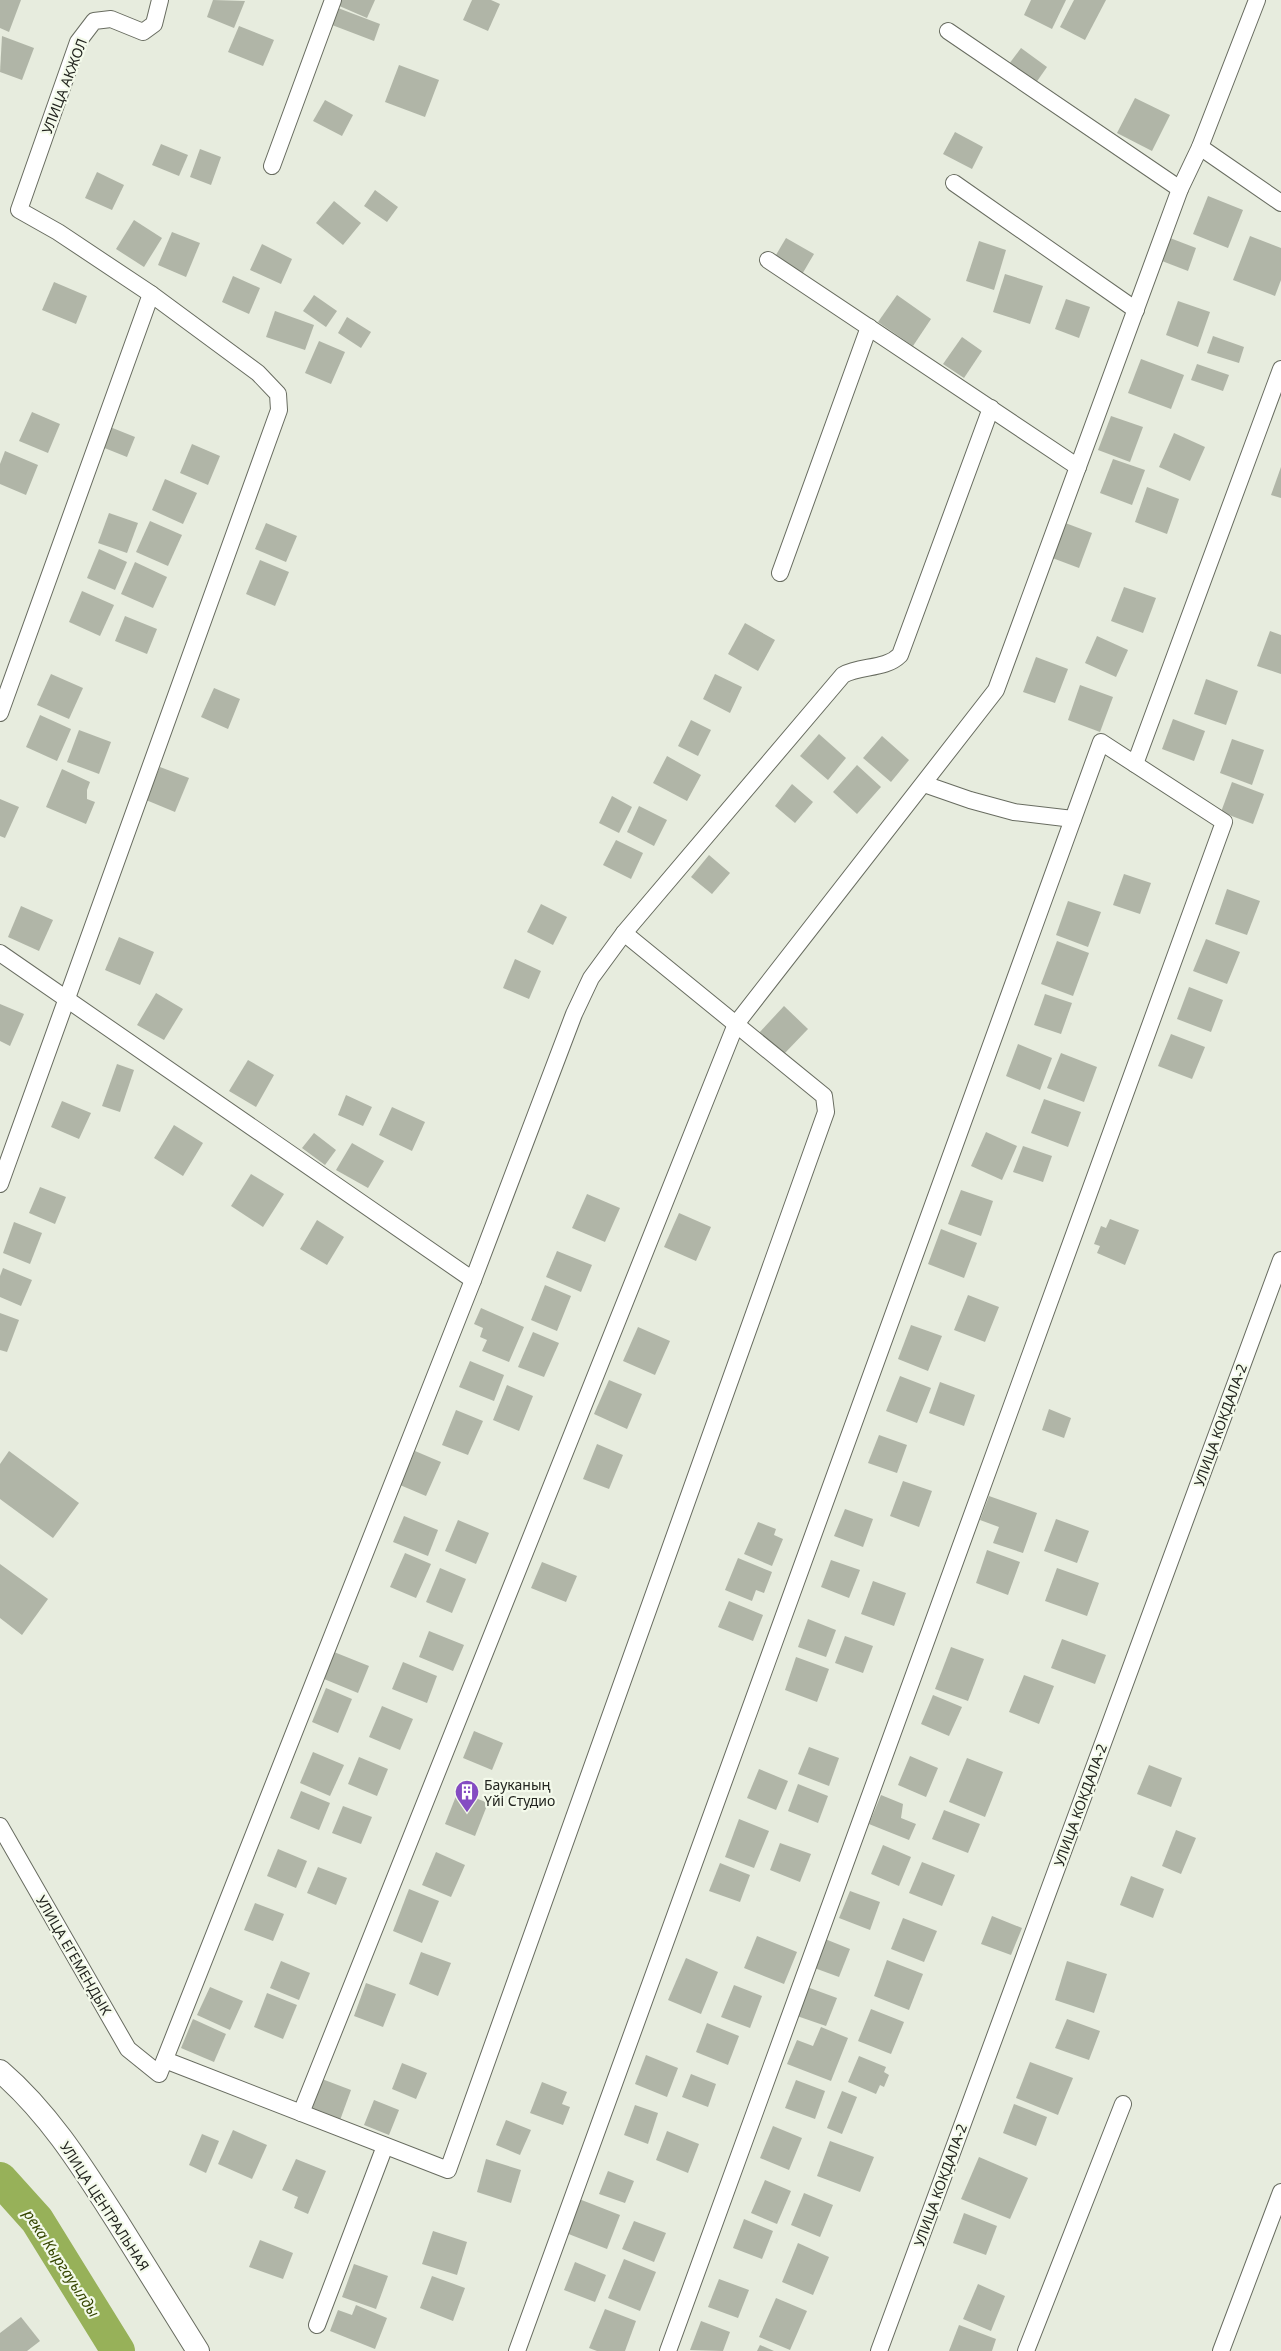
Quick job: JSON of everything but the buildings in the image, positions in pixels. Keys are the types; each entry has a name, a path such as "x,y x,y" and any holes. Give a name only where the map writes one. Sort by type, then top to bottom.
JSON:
{"main road":[{"name":"УЛИЦА ЦЕНТРАЛЬНАЯ","path":"0,2071 16,2085 50,2122 83,2169 198,2351"}],"street":[{"name":"УЛИЦА АКЖОЛ","path":"151,294 58,232 19,210 78,42 94,21 111,19 143,32 154,24 160,0"},
{"path":"272,166 333,0"},
{"path":"301,2113 736,1024 996,690 1180,189 1200,147 1257,0"},
{"path":"948,31 1180,189"},
{"path":"1200,147 1281,203"},
{"path":"954,183 1136,310"},
{"path":"768,260 1078,467"},
{"path":"0,713 151,294 258,374 278,394 279,410 0,1184"},
{"path":"780,573 869,327"},
{"path":"1135,764 1281,369"},
{"path":"162,2067 473,1280 574,1014 591,978 624,933 843,675 855,668 892,663 900,655 991,408"},
{"path":"517,2351 1101,742 1224,822 668,2351"},
{"path":"924,784 970,800 1014,812 1073,819"},
{"path":"624,933 736,1024"},
{"path":"0,954 473,1280"},
{"name":"УЛИЦА ЕГЕМЕНДЫК","path":"0,1826 128,2049 162,2067 301,2113 448,2170 826,1112 824,1096 736,1024"},
{"name":"УЛИЦА КОКДАЛА-2","path":"879,2351 1281,1260"},
{"path":"1026,2351 1123,2104"},
{"path":"318,2325 385,2146"},
{"path":"1221,2351 1281,2192"}],"waterway":[{"name":"река Кыргауылды","path":"0,2179 37,2220 118,2351"}],"place":[{"name":"Бауканың Үйі Студио","path":"467,1813"}]}
